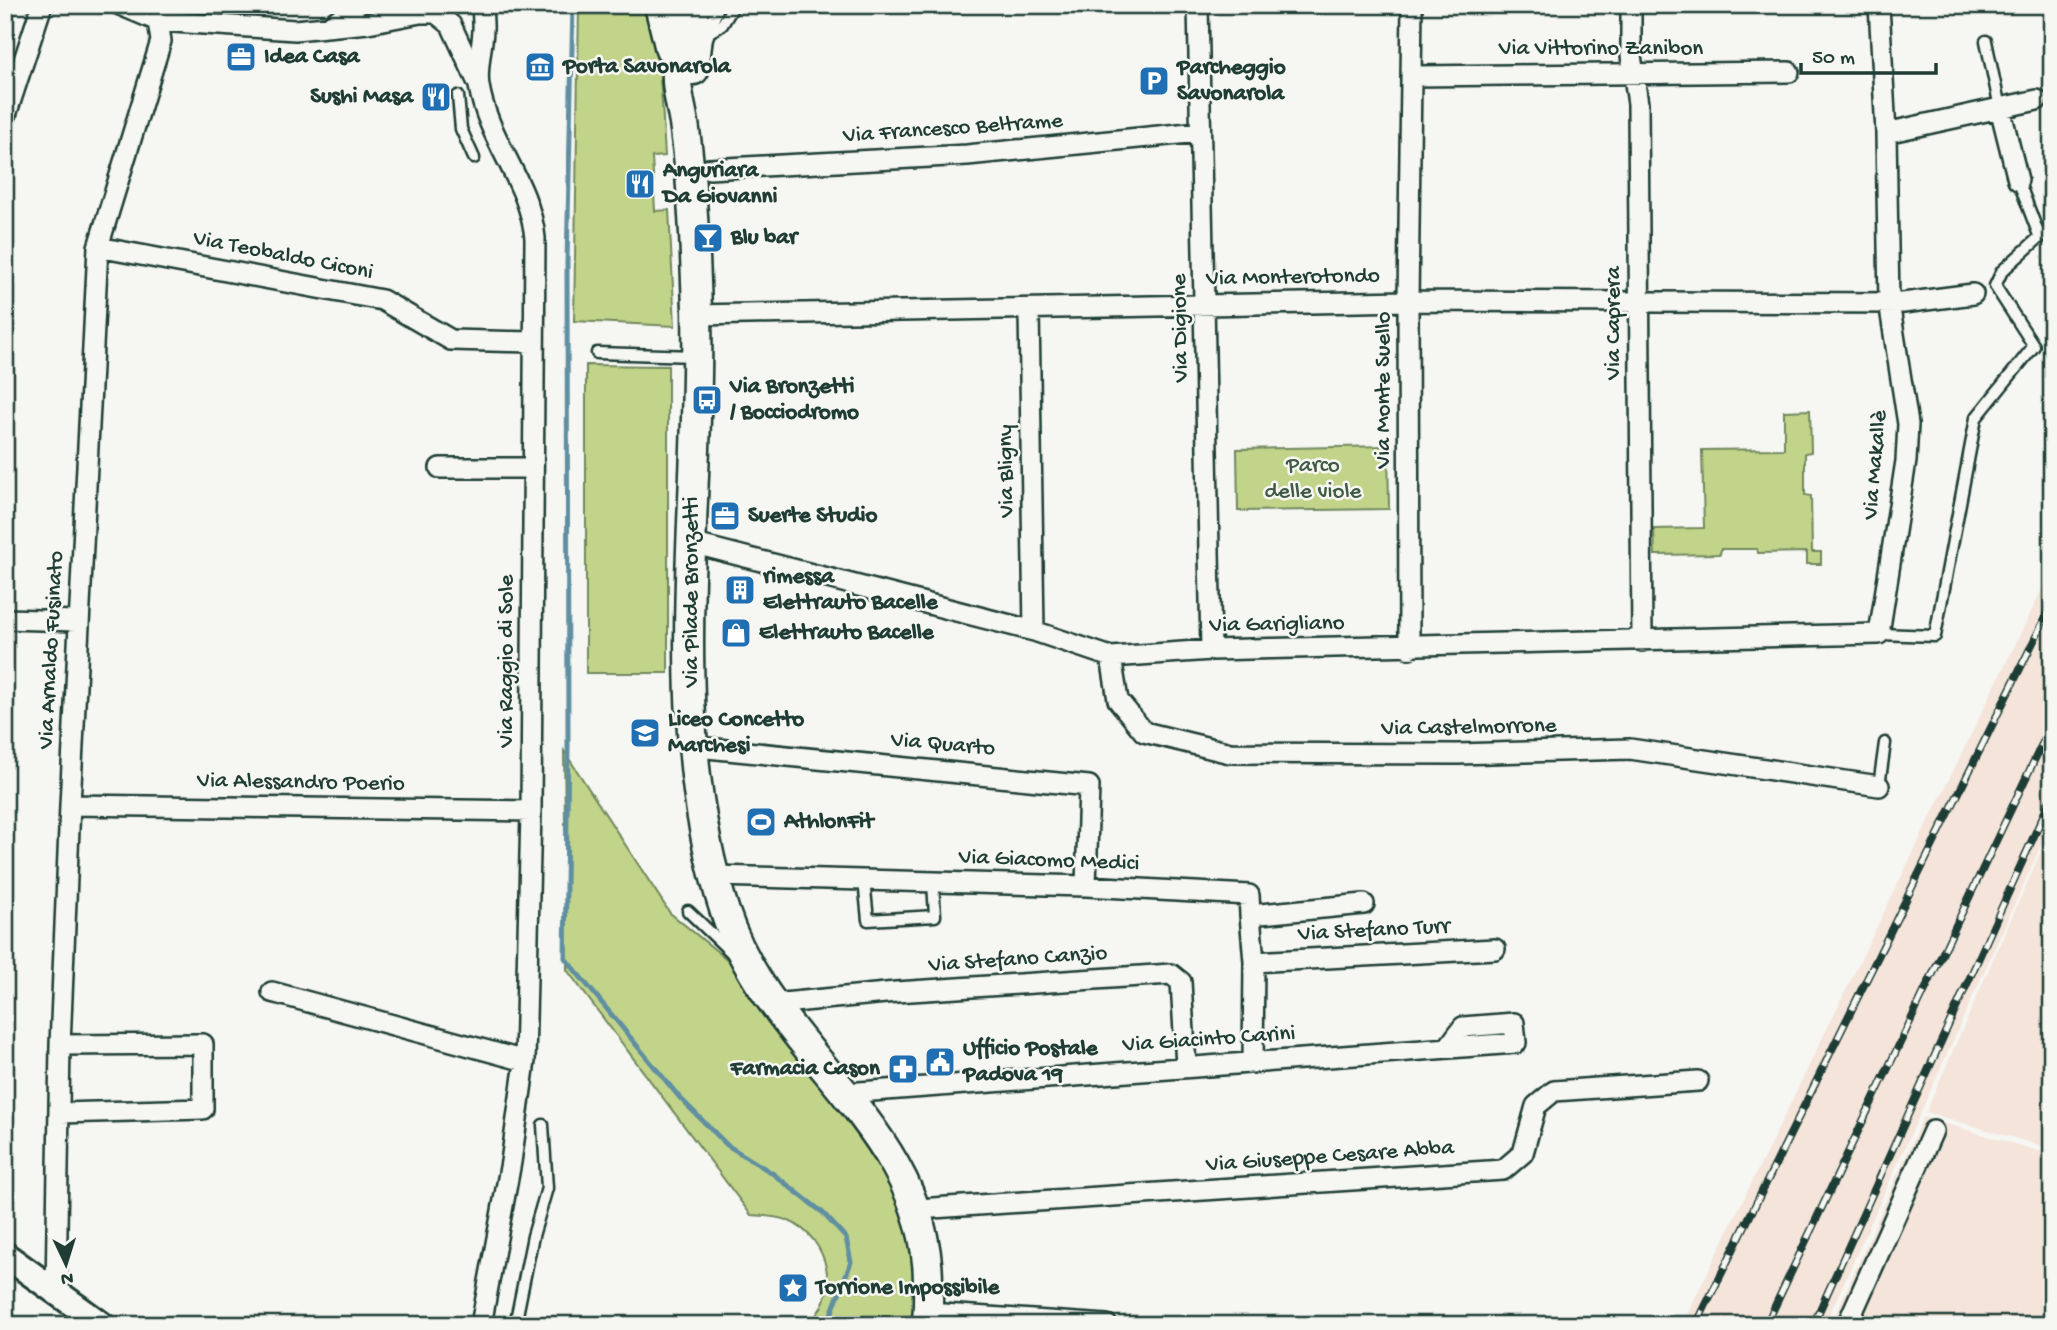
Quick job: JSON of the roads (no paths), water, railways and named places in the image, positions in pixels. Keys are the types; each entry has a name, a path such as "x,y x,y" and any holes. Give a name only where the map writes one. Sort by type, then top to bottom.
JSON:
{"main road":[{"path":"659,5 666,23 677,83"},
{"name":"Via Pilade Bronzetti","path":"682,5 677,83 685,131 697,315 691,543 693,743 704,836 735,940 748,968 773,1004 846,1093 899,1171 918,1209 928,1255 927,1319"},
{"name":"Via Pilade Bronzetti","path":"685,131 698,37 709,5"}],"street":[{"path":"5,118 42,5"},
{"path":"120,5 161,13 295,30 436,13 451,25 478,84"},
{"path":"332,24 357,5"},
{"name":"Via Raggio di Sole","path":"481,5 485,35 478,84 488,119 533,216 531,811 525,1062 499,1235 481,1325"},
{"name":"Via Digione","path":"1198,5 1211,650"},
{"name":"Via Monte Suello","path":"1409,648 1408,301 1412,5"},
{"name":"Via Caprera","path":"1631,5 1637,104 1642,641"},
{"name":"Via Makallè","path":"1879,5 1886,133 1889,302 1908,424 1906,461 1879,634"},
{"name":"Via Arnaldo Fusinato","path":"56,1291 61,1045 77,621 98,247 161,41 161,13"},
{"name":"Via Vittorino Zanibon","path":"1413,76 1789,72"},
{"path":"1886,133 2037,100"},
{"path":"2000,108 2018,180"},
{"name":"Via Francesco Beltrame","path":"709,169 967,155 1199,132"},
{"name":"Via Teobaldo Ciconi","path":"98,247 382,300 450,340 533,342"},
{"path":"1889,302 1973,294"},
{"name":"Via Monterotondo","path":"697,315 721,312 1029,311 1205,303 1889,302"},
{"name":"Via Bligny","path":"1029,311 1034,631"},
{"path":"440,468 532,468"},
{"name":"Via Garigliano","path":"691,543 1034,631 1111,657 1211,650 1409,648 1879,634"},
{"path":"5,619 77,621"},
{"name":"Via Castelmorrone","path":"1111,657 1118,700 1144,732 1230,753 1458,754 1630,748 1879,786"},
{"name":"Via Quarto","path":"693,743 707,748 1089,786 1086,886"},
{"name":"Via Alessandro Poerio","path":"70,805 531,811"},
{"name":"Via Giacomo Medici","path":"714,876 779,883 864,880 1086,886 1249,895 1250,915"},
{"path":"1253,1063 1254,962 1250,915 1364,904"},
{"name":"Via Stefano Turr","path":"1254,962 1495,949"},
{"name":"Via Stefano Canzio","path":"773,1004 896,992 1171,974 1181,982 1186,1066"},
{"path":"272,992 525,1062"},
{"path":"60,1113 203,1109 203,1044 61,1045"},
{"name":"Via Giacinto Carini","path":"846,1093 1449,1046"},
{"name":"Via Giuseppe Cesare Abba","path":"918,1209 1503,1170 1523,1153 1536,1106 1554,1091 1698,1081"},
{"path":"1847,1325 1934,1131"},
{"path":"5,1255 102,1325"},
{"path":"927,1319 1107,1325"}],"lane":[{"path":"698,37 722,25 734,5"},
{"path":"1986,41 2000,108"},
{"path":"458,96 461,129 474,158"},
{"path":"2018,180 2040,238"},
{"path":"1973,294 1995,286 2002,271 2052,226"},
{"path":"1879,634 1935,636 1976,418 2034,346 1995,286"},
{"path":"597,354 696,356"},
{"path":"1879,786 1885,743"},
{"path":"864,880 868,920 935,916 941,882"},
{"path":"688,911 748,968"},
{"path":"515,1325 533,1236 547,1188 543,1125"}],"waterway":[{"path":"573,5 567,262 568,747 565,958 680,1098 727,1145 772,1173 822,1212 846,1238 851,1262 827,1325"}],"railway":[{"path":"1696,1325 2052,604"},
{"path":"1766,1325 2052,723"},
{"path":"1813,1325 2052,796"}],"place":[{"name":"Idea Casa","path":"241,57"},
{"name":"Porta Savonarola","path":"540,67"},
{"name":"Parcheggio Savonarola","path":"1154,81"},
{"name":"Sushi Masa","path":"436,97"},
{"name":"Anguriara Da Giovanni","path":"640,184"},
{"name":"Blu bar","path":"708,238"},
{"name":"Via Bronzetti / Bocciodromo","path":"707,400"},
{"name":"Suerte Studio","path":"725,516"},
{"name":"rimessa Elettrauto Bacelle","path":"740,590"},
{"name":"Elettrauto Bacelle","path":"736,633"},
{"name":"Liceo Concetto Marchesi","path":"645,733"},
{"name":"AthlonFit","path":"761,822"},
{"name":"Ufficio Postale Padova 19","path":"940,1062"},
{"name":"Farmacia Cason","path":"903,1069"},
{"name":"Torrione Impossibile","path":"793,1288"}],"park label":[{"name":"Parco delle viole","path":"1313,479"}]}
